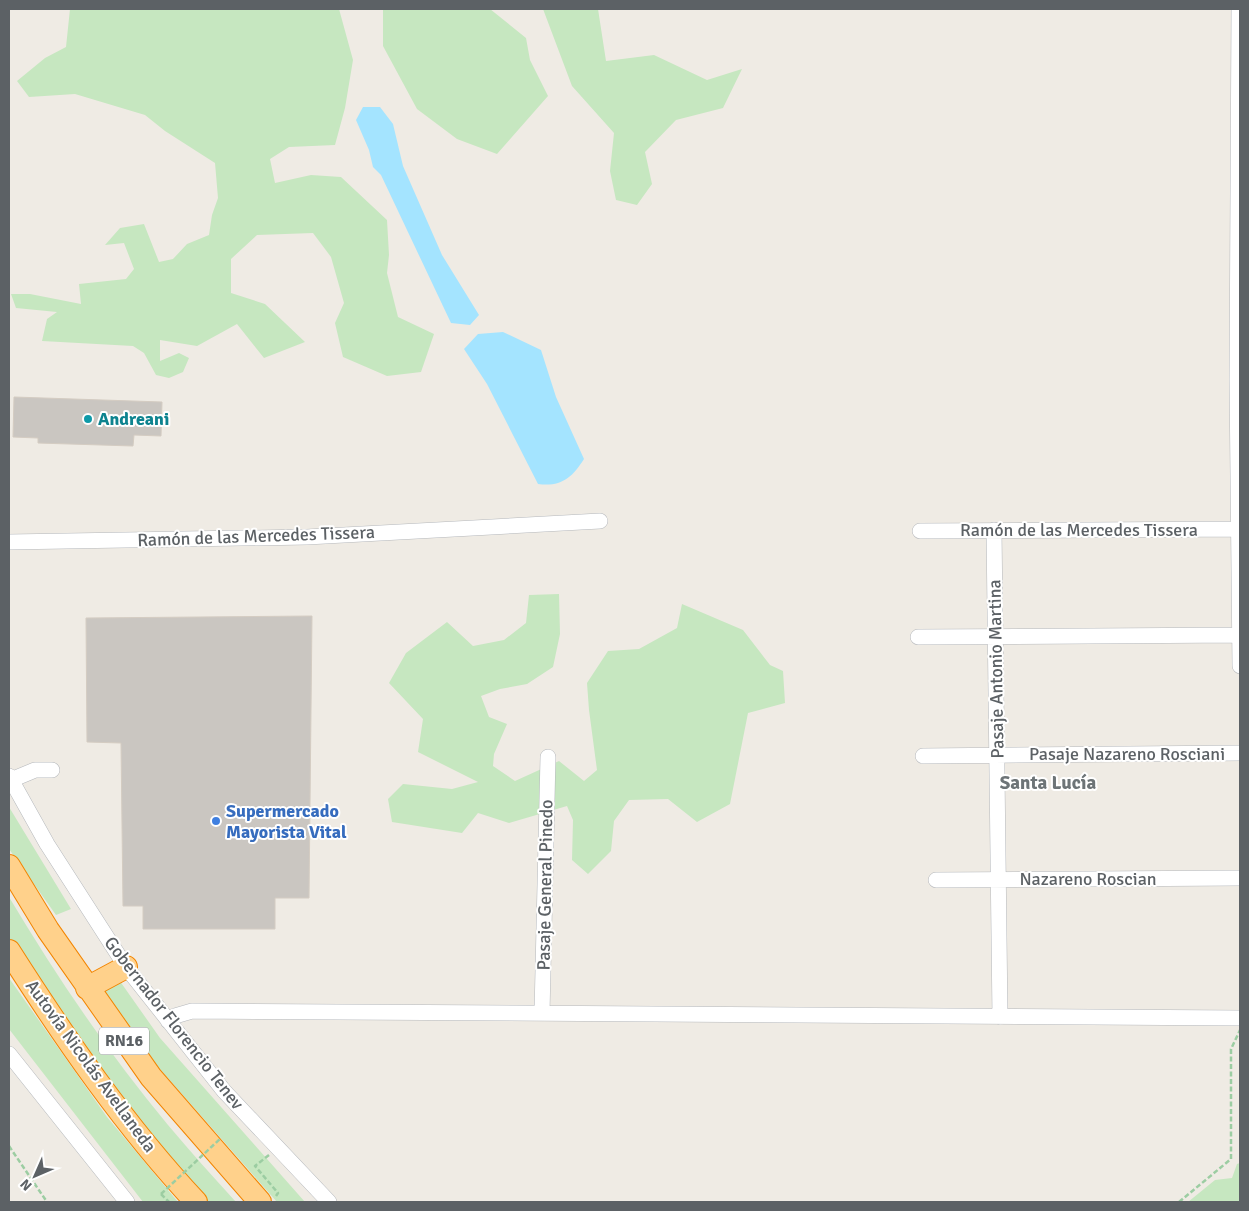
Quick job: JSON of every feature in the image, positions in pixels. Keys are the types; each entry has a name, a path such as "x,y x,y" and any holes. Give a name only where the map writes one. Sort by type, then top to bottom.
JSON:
{"highway":[{"name":"RN16","path":"9,866 87,988 151,1077 260,1202"},
{"name":"Autovía Nicolás Avellaneda","path":"9,950 50,1014 104,1091 196,1202"},
{"path":"87,988 126,967"}],"street":[{"path":"1239,9 1238,380 1240,666"},
{"name":"Ramón de las Mercedes Tissera","path":"9,542 307,537 600,521"},
{"name":"Ramón de las Mercedes Tissera","path":"920,531 1239,529"},
{"name":"Pasaje Antonio Martina","path":"994,530 1000,1017"},
{"path":"918,637 1240,634"},
{"name":"Pasaje Nazareno Rosciani","path":"923,756 1240,754"},
{"name":"Pasaje General Pinedo","path":"542,1013 548,757"},
{"path":"10,778 35,770 52,770"},
{"name":"Gobernador Florencio Tenev","path":"10,778 47,844 126,967 224,1091 329,1202"},
{"name":"Nazareno Roscian","path":"936,880 1240,878"},
{"path":"168,1021 175,1016 192,1011 1240,1018"},
{"path":"9,1054 127,1202"}],"path":[{"path":"1179,1202 1231,1160 1231,1049 1240,1028"},
{"path":"169,1202 161,1194 221,1138"},
{"path":"9,1146 47,1202"},
{"path":"255,1166 270,1154"}],"green space":[{"path":"70,9 339,9 353,60 345,108 335,145 289,147 270,159 275,183 311,175 341,177 387,220 389,255 387,273 398,317 434,334 421,372 387,376 343,357 335,323 344,303 331,257 313,233 257,235 231,259 231,293 265,304 305,342 264,358 237,324 197,346 160,340 160,361 179,353 189,358 183,372 169,378 156,375 144,353 133,346 42,341 47,319 57,312 16,308 11,294 30,294 81,304 79,284 126,279 134,269 124,243 105,245 120,228 144,224 159,262 173,259 187,244 209,235 212,215 218,198 215,163 165,131 145,115 75,94 29,97 17,81 45,58 66,47"},
{"path":"383,9 490,9 526,38 530,60 548,96 497,154 457,139 417,109 383,46"},
{"path":"543,9 598,9 606,61 654,55 707,80 742,69 723,108 676,120 645,152 652,184 637,205 616,200 610,171 614,133 572,86"},
{"path":"559,594 560,634 553,667 527,684 500,689 481,696 489,717 507,724 494,754 493,766 515,781 559,761 584,781 597,770 587,683 608,651 639,649 677,628 682,604 743,630 770,665 783,671 785,703 748,713 730,804 697,822 668,799 629,800 614,821 611,851 588,874 572,860 573,820 567,806 509,823 478,813 462,833 392,822 388,799 403,784 452,789 478,782 418,752 423,719 389,683 406,653 447,622 473,646 504,640 526,623 529,595"},
{"path":"9,807 71,909 56,915 9,849"},
{"path":"9,897 64,985 125,1071 168,1125 236,1202 207,1202 138,1122 43,990 9,939"},
{"path":"117,977 160,1038 305,1202 277,1202 137,1043 99,983"},
{"path":"9,978 107,1117 178,1202 143,1202 9,1029"},
{"path":"1240,1163 1240,1202 1188,1202 1215,1180 1232,1178 1237,1164"}],"water":[{"path":"363,107 380,107 393,124 403,166 442,255 479,315 470,325 451,323 381,175 373,167 369,150 356,120"},
{"path":"503,332 541,350 556,397 584,459 565,480 553,484 538,484 487,384 464,349 478,334"}],"building":[{"name":"Andreani","path":"14,397 162,402 161,436 134,435 133,446 38,443 38,438 13,437"},
{"name":"Supermercado Mayorista Vital","path":"312,616 309,898 275,898 275,929 143,929 143,906 123,906 121,743 87,742 86,618"}],"place":[{"name":"Andreani","path":"88,419"},
{"name":"Supermercado Mayorista Vital","path":"216,821"}],"district":[{"name":"Santa Lucía","path":"1048,783"}]}
